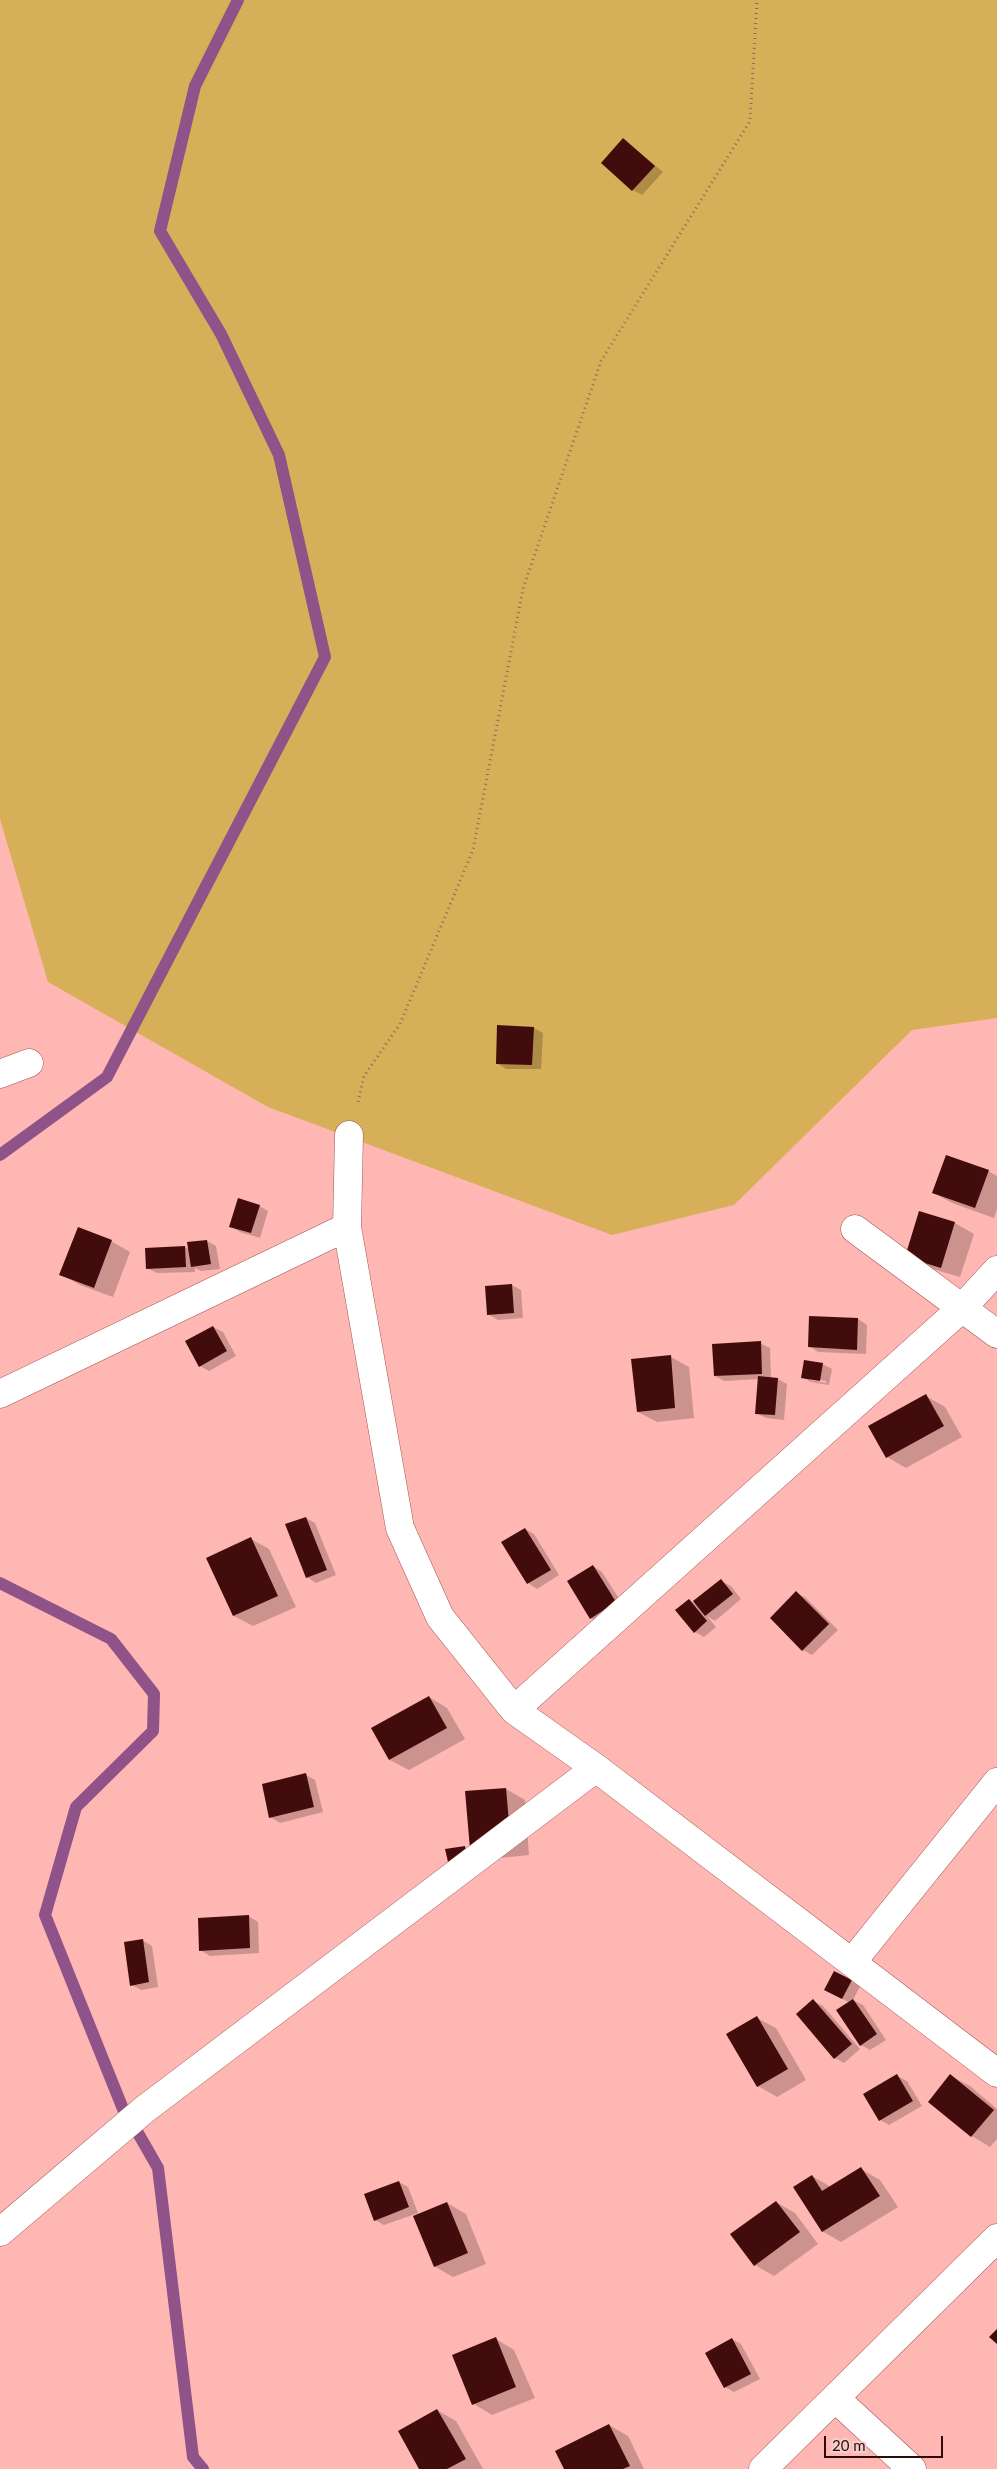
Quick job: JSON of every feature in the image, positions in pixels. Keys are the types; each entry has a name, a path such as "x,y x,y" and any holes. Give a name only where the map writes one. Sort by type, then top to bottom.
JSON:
{"street":[{"path":"0,1074 29,1063"},
{"path":"349,1135 347,1227 400,1528 440,1617 514,1710 596,1768 997,2073"},
{"path":"0,1394 347,1227"},
{"path":"855,1229 997,1334"},
{"path":"514,1710 962,1308 997,1270"},
{"path":"0,2232 145,2110 596,1768"},
{"path":"852,1962 997,1782"},
{"path":"762,2469 997,2238"},
{"path":"835,2398 912,2469"}],"path":[{"path":"349,1135 364,1076 400,1024 472,850 523,589 600,361 750,120 758,0"}],"shaded area":[{"path":"0,0 997,0 997,1018 912,1030 734,1205 612,1235 268,1107 48,982 0,819"}],"building":[{"path":"623,138 655,166 632,191 601,163"},
{"path":"497,1025 534,1027 532,1065 496,1064"},
{"path":"946,1155 989,1170 975,1208 932,1193"},
{"path":"238,1198 260,1205 251,1233 229,1227"},
{"path":"919,1211 955,1222 941,1268 905,1257"},
{"path":"78,1227 112,1240 94,1288 59,1275"},
{"path":"207,1240 211,1264 191,1267 187,1242"},
{"path":"185,1246 186,1267 146,1269 145,1248"},
{"path":"512,1284 514,1313 487,1315 485,1286"},
{"path":"809,1316 858,1318 857,1350 808,1347"},
{"path":"213,1326 227,1351 199,1367 185,1341"},
{"path":"761,1341 762,1374 714,1376 712,1344"},
{"path":"671,1355 675,1408 637,1412 631,1359"},
{"path":"804,1360 823,1363 820,1381 801,1378"},
{"path":"758,1376 778,1378 775,1415 755,1414"},
{"path":"926,1394 944,1426 886,1458 868,1426"},
{"path":"306,1517 327,1570 306,1578 285,1524"},
{"path":"525,1528 551,1570 527,1584 501,1542"},
{"path":"251,1537 278,1596 233,1616 206,1558"},
{"path":"593,1565 616,1602 590,1619 567,1581"},
{"path":"721,1579 733,1594 705,1616 693,1601"},
{"path":"796,1591 829,1624 802,1651 770,1618"},
{"path":"689,1599 707,1621 694,1633 675,1610"},
{"path":"429,1696 447,1728 389,1760 371,1728"},
{"path":"306,1773 314,1807 269,1818 262,1784"},
{"path":"506,1788 511,1845 470,1849 465,1791"},
{"path":"465,1846 467,1859 448,1862 445,1849"},
{"path":"249,1915 250,1948 199,1951 198,1918"},
{"path":"143,1939 149,1982 130,1986 124,1942"},
{"path":"834,1971 852,1980 842,1999 824,1990"},
{"path":"813,1999 852,2044 834,2059 796,2014"},
{"path":"853,1999 877,2034 860,2046 836,2010"},
{"path":"757,2016 788,2069 757,2087 726,2034"},
{"path":"897,2074 913,2101 879,2121 863,2094"},
{"path":"950,2074 994,2110 971,2137 928,2102"},
{"path":"861,2167 880,2196 822,2232 793,2187 812,2175 822,2191"},
{"path":"399,2181 409,2207 374,2221 364,2194"},
{"path":"776,2201 800,2232 754,2266 730,2234"},
{"path":"447,2202 468,2253 434,2267 413,2216"},
{"path":"997,2329 997,2344 989,2337"},
{"path":"496,2337 516,2387 472,2405 452,2355"},
{"path":"732,2338 751,2374 724,2388 705,2353"},
{"path":"437,2409 466,2459 447,2469 419,2469 398,2431"},
{"path":"609,2424 630,2466 623,2469 564,2469 555,2451"}],"waterway":[{"path":"0,1155 107,1077 325,657 279,455 221,334 160,231 195,86 238,0"},
{"path":"0,1583 111,1639 154,1694 153,1731 76,1807 45,1915 123,2109"},
{"path":"134,2126 158,2168 193,2457 203,2469"}]}
